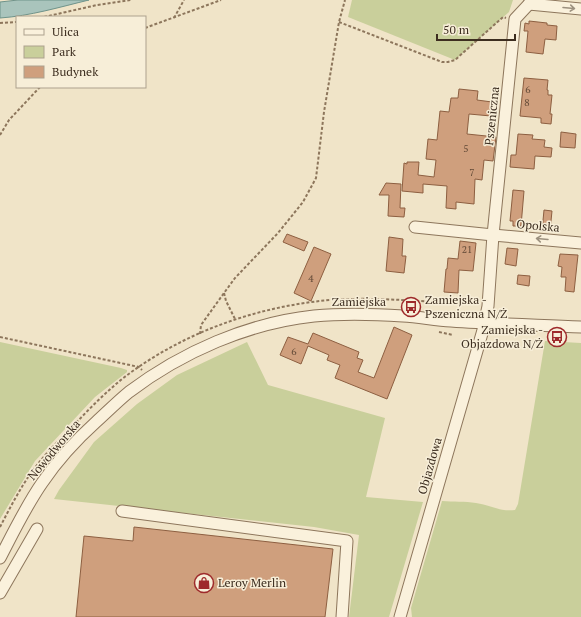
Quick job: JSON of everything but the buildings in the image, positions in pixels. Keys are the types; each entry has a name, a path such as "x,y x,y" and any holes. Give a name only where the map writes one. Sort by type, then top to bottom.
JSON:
{"street":[{"path":"515,19 529,2 581,9"},
{"name":"Pszeniczna","path":"485,323 488,306 493,235 515,19"},
{"path":"415,227 493,235"},
{"name":"Opolska","path":"493,235 581,243"},
{"name":"Zamiejska","path":"150,377 204,347 240,333 285,321 321,316 364,314 397,315 449,321 581,327"},
{"name":"Objazdowa","path":"400,617 485,323"},
{"name":"Nowodworska","path":"0,558 42,482 58,462 106,413 128,393 150,377"},
{"path":"122,511 348,540 342,617"},
{"path":"0,593 37,529"}],"path":[{"path":"48,16 97,5 130,0"},
{"path":"174,18 184,0"},
{"path":"146,28 221,0"},
{"path":"204,347 200,334 201,325 235,278 278,233 303,202 316,178 324,112 339,22 345,0"},
{"path":"339,22 442,62 448,62 455,60 503,17 515,19"},
{"path":"0,23 16,22"},
{"path":"0,135 8,120 39,88"},
{"path":"224,293 226,301 235,319"},
{"path":"0,527 20,491 37,466 53,446 94,404 121,380 139,367 185,340 235,319 295,304 320,301 372,299 456,304"},
{"path":"0,337 139,367 150,377"}],"green space":[{"path":"352,0 513,0 509,12 455,60 348,17"},
{"path":"545,341 581,343 581,617 412,617 411,608 442,501 472,502 510,510 515,510 518,504"},
{"path":"0,342 121,368 127,370 127,372 95,397 35,461 0,519"},
{"path":"247,342 268,385 385,418 366,497 423,502 389,617 349,617 359,535 314,527 54,499 94,442 137,404 177,375"}],"water":[{"path":"18,0 89,0 34,13 0,18 0,2"}],"place":[{"name":"Zamiejska - Pszeniczna N/Ż","path":"411,307"},
{"name":"Zamiejska - Objazdowa N/Ż","path":"557,337"},
{"name":"Leroy Merlin","path":"204,583"}]}
